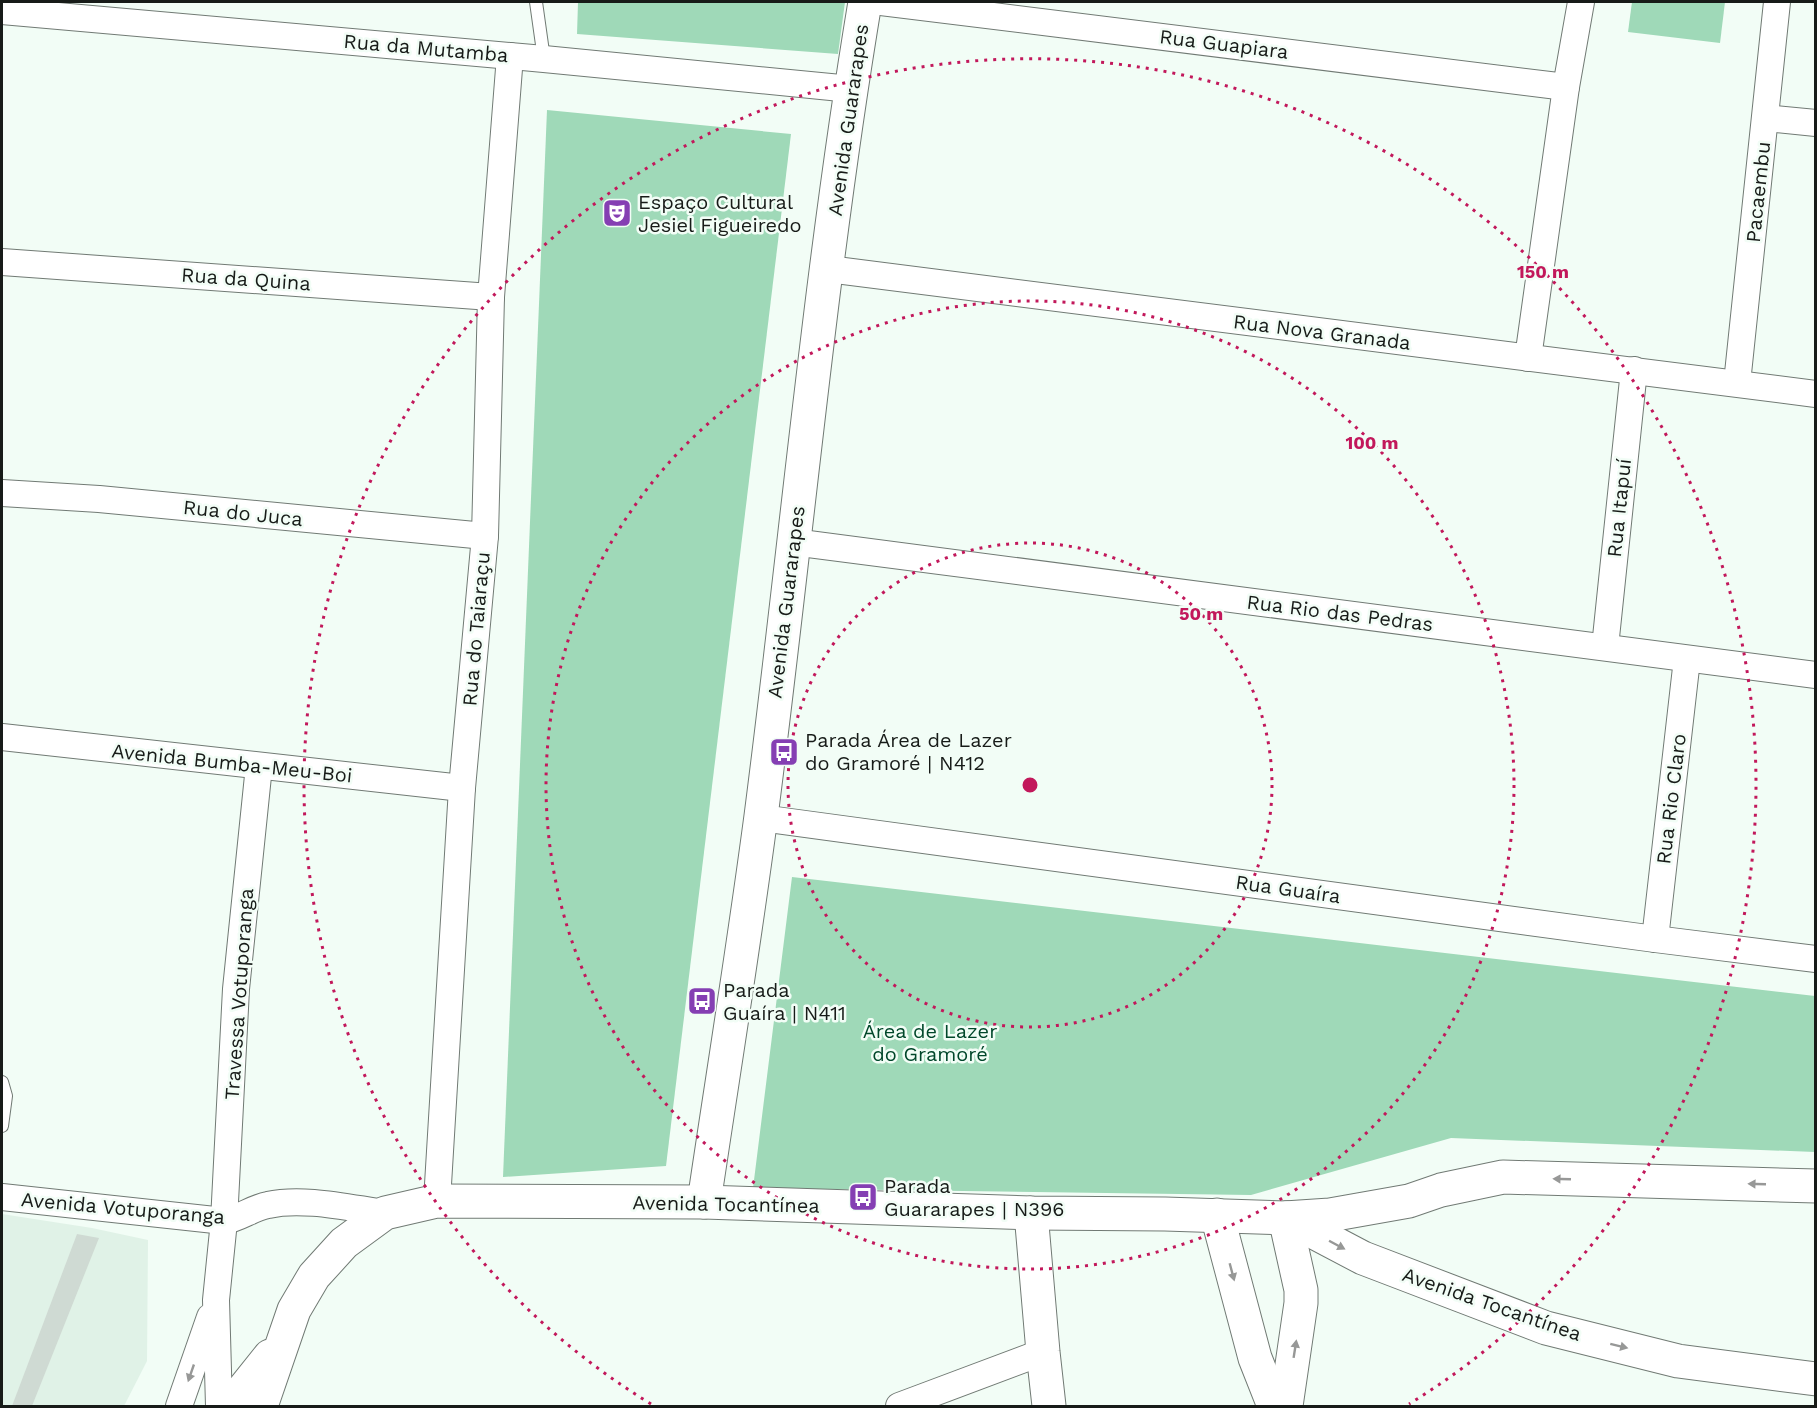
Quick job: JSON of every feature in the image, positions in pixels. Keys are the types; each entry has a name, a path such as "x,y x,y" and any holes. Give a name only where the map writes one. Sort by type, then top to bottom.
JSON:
{"main road":[{"name":"Avenida Guararapes","path":"704,1202 761,818 793,542 851,88 865,2"},
{"name":"Avenida Tocantínea","path":"385,1212 437,1201 704,1202 1031,1213 1285,1218 1330,1215 1409,1201 1441,1190 1503,1177 1815,1186"},
{"path":"261,1407 294,1310 315,1276 344,1243 385,1212"},
{"path":"1031,1213 1049,1407"},
{"path":"1217,1215 1255,1358 1274,1407"},
{"name":"Avenida Tocantínea","path":"1285,1218 1363,1258 1546,1328 1678,1361 1815,1378"},
{"path":"1285,1218 1301,1303 1286,1407"},
{"path":"230,1407 284,1338"}],"street":[{"name":"Rua Guapiara","path":"881,2 1566,87"},
{"path":"1528,358 1566,87 1581,2"},
{"name":"Pacaembu","path":"1737,383 1777,2"},
{"name":"Rua da Mutamba","path":"2,11 103,10 510,56 851,88"},
{"name":"Rua do Taiaraçu","path":"437,1201 462,788 484,537 491,297 510,56"},
{"path":"1766,118 1815,123"},
{"name":"Rua da Quina","path":"2,262 491,297"},
{"name":"Rua Nova Granada","path":"828,269 1815,394"},
{"name":"Rua Itapuí","path":"1605,647 1634,370"},
{"name":"Rua do Juca","path":"2,493 99,499 484,537"},
{"name":"Rua Rio das Pedras","path":"793,542 1815,675"},
{"name":"Rua Rio Claro","path":"1655,939 1687,659"},
{"name":"Avenida Bumba-Meu-Boi","path":"2,737 462,788"},
{"name":"Travessa Votuporanga","path":"216,1300 224,1221 236,989 259,766"},
{"name":"Rua Guaíra","path":"761,818 1815,959"},
{"name":"Avenida Votuporanga","path":"2,1197 224,1221 233,1220 265,1205 292,1201 385,1212"},
{"path":"179,1407 216,1300"},
{"path":"216,1300 219,1407"},
{"path":"900,1407 1043,1352"}],"lane":[{"path":"536,2 544,59"},
{"path":"2,1082 6,1096 2,1126"}],"shaded area":[{"path":"2,1214 92,1228 148,1240 147,1361 124,1406 2,1406"}],"green space":[{"path":"578,2 845,2 838,54 577,34"},
{"path":"1632,2 1725,2 1720,43 1628,32"},
{"path":"547,110 791,134 666,1166 503,1177"},
{"name":"Área de Lazer do Gramoré","path":"792,877 1815,996 1815,1152 1451,1138 1251,1195 753,1188"}],"building":[{"path":"77,1234 99,1238 32,1406 12,1406"}],"place":[{"name":"Espaço Cultural Jesiel Figueiredo","path":"617,213"},
{"name":"Parada Área de Lazer do Gramoré | N412","path":"784,752"},
{"name":"Parada Guaíra | N411","path":"702,1001"},
{"name":"Parada Guararapes | N396","path":"863,1197"}]}
